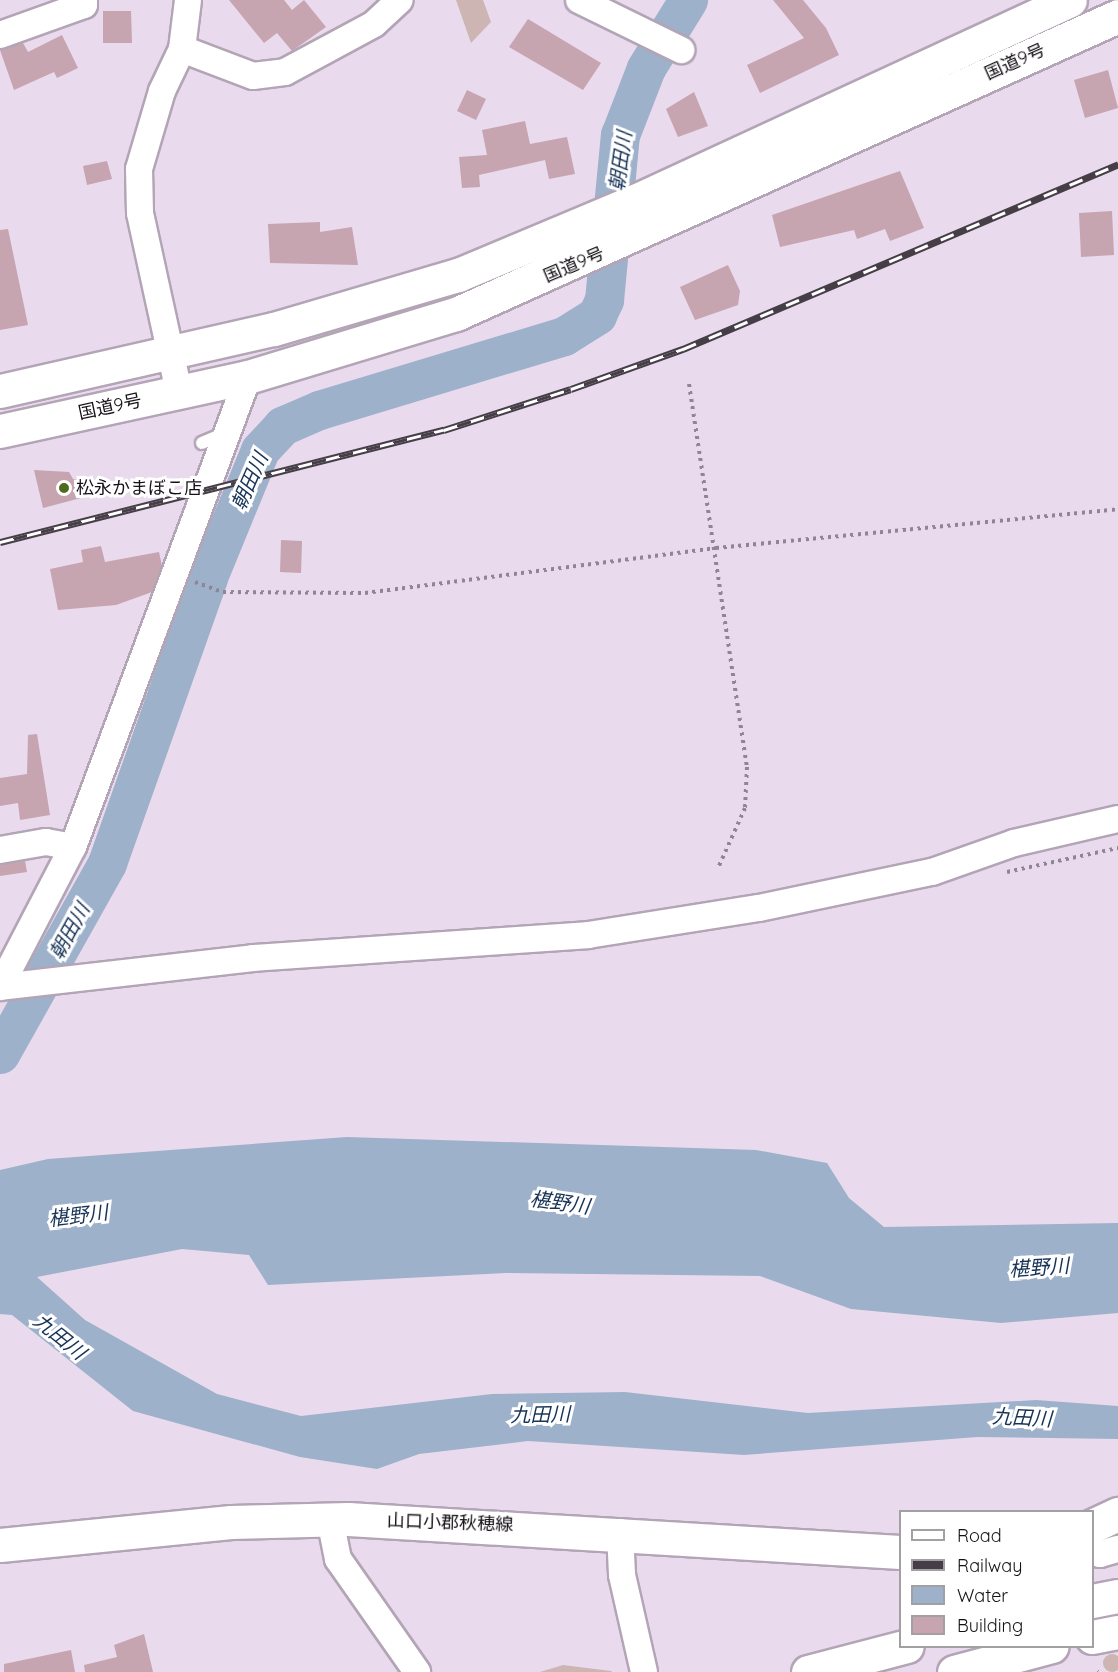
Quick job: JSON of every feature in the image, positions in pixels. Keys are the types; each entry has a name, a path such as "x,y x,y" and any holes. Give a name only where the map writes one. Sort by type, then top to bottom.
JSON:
{"main road":[{"name":"国道9号","path":"0,391 274,329 458,275 635,201 1070,0"},
{"name":"国道9号","path":"0,431 248,377 456,314 629,241 1118,16"},
{"path":"1094,1525 1118,1514"},
{"name":"山口小郡秋穂線","path":"0,1545 231,1522 330,1519 620,1532 899,1552"},
{"path":"1094,1601 1118,1596"},
{"path":"1094,1637 1118,1632"},
{"path":"808,1672 903,1648"},
{"path":"954,1672 1048,1648"}],"street":[{"path":"0,35 84,5 84,0"},
{"path":"179,392 168,352 140,213 139,169 162,91 182,49 188,0"},
{"path":"182,49 253,76 285,72 374,24 400,0"},
{"path":"579,0 604,17 640,27 681,50"},
{"path":"5,986 73,847 178,576 248,377"},
{"path":"5,986 253,958 588,935 759,908 932,872 1014,843 1118,819"},
{"path":"0,850 46,842 73,847"},
{"path":"330,1519 338,1560 417,1672"},
{"path":"620,1532 622,1575 644,1672"},
{"path":"1094,1550 1100,1554 1118,1549"}],"lane":[{"path":"202,444 227,432"}],"path":[{"path":"689,384 716,548 747,767 746,808 718,868"},
{"path":"178,576 223,592 364,593 716,548 1118,508"}],"shaded area":[{"path":"456,0 483,0 491,22 471,43"},
{"path":"1112,1654 1118,1657 1118,1669 1112,1672 1106,1669 1103,1663 1106,1657"},
{"path":"563,1665 611,1671 612,1672 540,1672"}],"water":[{"path":"347,1137 756,1150 827,1163 849,1198 884,1227 1118,1223 1118,1313 1001,1323 851,1309 760,1276 506,1273 268,1285 249,1255 182,1249 37,1277 85,1320 217,1394 301,1416 492,1394 625,1392 808,1413 1036,1400 1118,1406 1118,1439 977,1437 744,1455 528,1441 419,1454 377,1469 300,1457 133,1411 12,1315 0,1314 0,1170 48,1159"}],"building":[{"path":"229,0 284,0 292,10 304,0 326,27 292,51 277,33 264,43"},
{"path":"773,0 803,0 826,28 839,55 760,93 747,65 804,38"},
{"path":"103,11 131,11 132,43 103,43"},
{"path":"528,19 601,63 583,90 509,47"},
{"path":"62,35 78,68 57,78 54,72 14,90 0,50 23,43 28,52"},
{"path":"1108,70 1118,108 1085,118 1074,80"},
{"path":"467,90 486,99 476,120 457,111"},
{"path":"694,92 708,126 678,137 666,109"},
{"path":"525,121 530,144 567,137 575,174 549,179 545,160 479,175 480,187 462,188 459,157 487,155 482,130"},
{"path":"107,161 112,179 87,185 83,166"},
{"path":"900,171 924,228 890,241 885,229 857,239 854,230 780,247 772,215"},
{"path":"1112,211 1114,255 1081,257 1079,213"},
{"path":"320,222 320,232 352,227 358,265 270,263 268,224"},
{"path":"8,229 28,325 0,330 0,230"},
{"path":"728,265 740,291 738,305 695,320 680,287"},
{"name":"松永かまぼこ店","path":"34,470 69,472 73,479 88,480 92,495 43,508"},
{"path":"281,540 302,541 301,573 280,572"},
{"path":"101,546 105,562 159,552 162,566 152,592 116,605 58,610 50,569 83,562 81,550"},
{"path":"37,734 50,815 20,820 18,803 0,806 0,778 27,774 28,735"},
{"path":"25,861 27,872 0,876 0,865"},
{"path":"144,1634 153,1672 85,1672 84,1665 117,1657 114,1645"},
{"path":"71,1650 75,1672 4,1672 4,1664"}],"waterway":[{"name":"朝田川","path":"0,1054 107,863 208,577 260,450 282,426 319,410 564,336 597,315 604,300 620,135 646,68 688,0"}],"railway":[{"path":"0,542 444,430 571,389 683,349 1118,164"}],"place":[{"name":"松永かまぼこ店","path":"64,488"}],"water label":[{"name":"椹野川","path":"560,1202"},
{"name":"椹野川","path":"78,1215"},
{"name":"椹野川","path":"1039,1267"},
{"name":"九田川","path":"60,1336"},
{"name":"九田川","path":"540,1414"},
{"name":"九田川","path":"1022,1417"}]}
